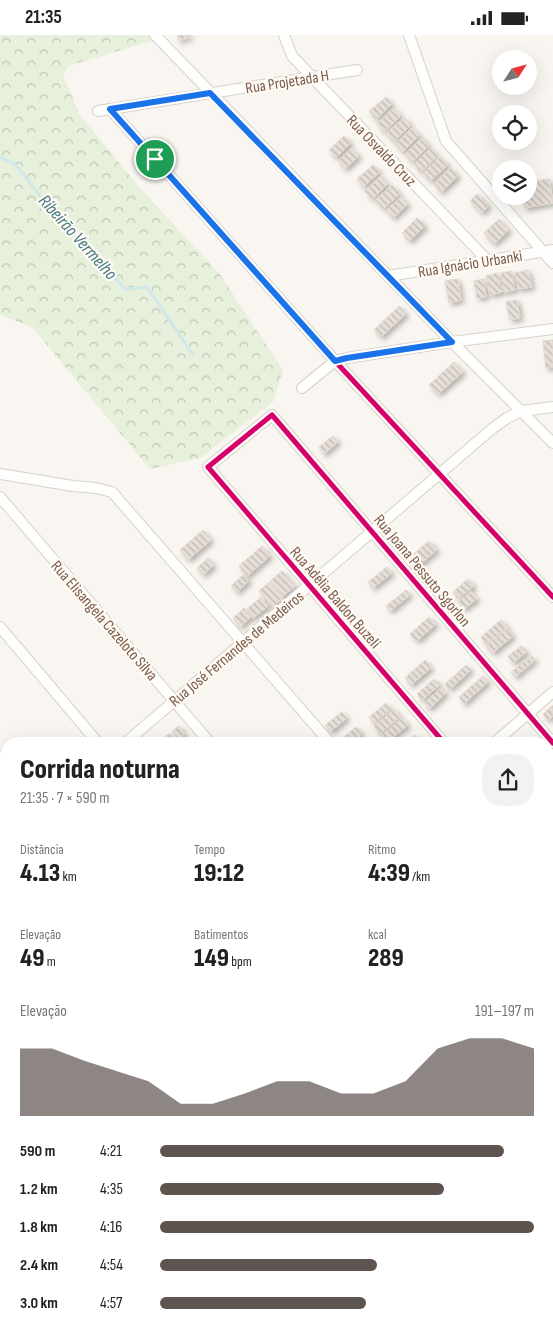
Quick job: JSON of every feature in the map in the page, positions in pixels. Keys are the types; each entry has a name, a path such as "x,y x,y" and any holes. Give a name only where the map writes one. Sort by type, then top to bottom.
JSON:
{"street":[{"path":"155,35 452,342 553,443"},
{"name":"Rua Osvaldo Cruz","path":"284,35 292,56 488,261"},
{"path":"409,35 446,141 548,251 553,263"},
{"name":"Rua Projetada H","path":"98,111 357,70"},
{"path":"110,109 335,361 553,597"},
{"name":"Rua Ignácio Urbanki","path":"388,276 548,251"},
{"path":"302,388 335,361 347,358 553,329"},
{"path":"521,411 553,407"},
{"name":"Rua José Fernandes de Medeiros","path":"132,737 493,428 521,411"},
{"name":"Rua Joana Pessuto Sgorlon","path":"208,467 272,415 548,737"},
{"name":"Rua Adélia Baldon Buzeli","path":"208,467 439,737"},
{"path":"0,474 112,492 325,737"},
{"name":"Rua Elisangela Cazeloto Silva","path":"0,497 205,737"},
{"path":"0,627 93,737"},
{"path":"501,737 553,692"}],"green space":[{"path":"0,35 149,35 152,41 68,66 63,76 80,115 138,186 219,273 283,370 273,402 200,458 150,469 32,327 0,315"}],"building":[{"path":"177,35 191,35 191,36 179,41"},
{"path":"386,97 392,104 376,119 369,111"},
{"path":"394,108 401,116 384,132 377,124"},
{"path":"404,118 411,125 394,141 386,133"},
{"path":"412,128 420,135 403,152 395,144"},
{"path":"344,136 351,143 336,158 329,150"},
{"path":"422,137 429,146 412,162 405,154"},
{"path":"351,148 359,156 345,169 338,161"},
{"path":"431,148 438,156 421,172 414,164"},
{"path":"440,157 448,165 430,181 423,173"},
{"path":"373,165 380,172 363,187 357,179"},
{"path":"451,168 458,176 441,192 434,184"},
{"path":"381,176 388,184 372,199 365,191"},
{"path":"549,179 553,203 525,208 524,205 537,205 537,181"},
{"path":"392,185 400,194 383,209 375,200"},
{"path":"477,194 489,206 481,213 470,201"},
{"path":"401,197 408,204 393,218 386,210"},
{"path":"417,218 425,226 410,241 402,233"},
{"path":"499,219 509,230 494,244 484,233"},
{"path":"528,270 532,287 518,289 515,273"},
{"path":"512,271 515,290 504,292 501,273"},
{"path":"498,273 502,292 490,295 486,276"},
{"path":"458,279 461,300 449,303 445,281"},
{"path":"484,279 486,297 477,298 474,281"},
{"path":"517,300 520,318 510,320 506,302"},
{"path":"399,306 406,314 381,337 374,330"},
{"path":"553,340 553,367 546,368 543,341"},
{"path":"454,362 463,372 438,394 429,385"},
{"path":"333,436 338,442 324,454 319,447"},
{"path":"203,530 211,540 188,560 180,550"},
{"path":"429,541 437,550 417,567 409,558"},
{"path":"262,546 270,556 247,576 239,566"},
{"path":"208,558 214,565 203,575 197,568"},
{"path":"387,567 392,573 373,588 368,582"},
{"path":"282,571 295,586 283,596 270,581"},
{"path":"243,575 249,581 237,592 231,586"},
{"path":"468,579 474,586 458,599 453,592"},
{"path":"269,582 283,598 272,607 259,591"},
{"path":"406,590 410,595 390,611 386,606"},
{"path":"471,591 477,599 464,609 458,602"},
{"path":"261,597 268,606 253,618 247,609"},
{"path":"244,608 251,617 240,627 233,618"},
{"path":"429,617 436,624 417,641 410,634"},
{"path":"501,620 507,627 486,644 481,637"},
{"path":"507,628 513,636 493,653 486,646"},
{"path":"521,646 527,652 513,663 508,656"},
{"path":"532,656 535,660 515,677 511,672"},
{"path":"425,660 431,668 411,685 405,678"},
{"path":"466,665 471,670 450,689 445,684"},
{"path":"483,676 488,682 464,704 459,697"},
{"path":"434,679 440,685 422,700 417,694"},
{"path":"441,688 446,693 429,709 424,703"},
{"path":"386,703 391,709 374,723 369,717"},
{"path":"553,705 553,716 548,720 543,714"},
{"path":"394,709 400,717 380,734 374,726"},
{"path":"342,712 347,718 330,732 325,725"},
{"path":"402,718 408,725 393,737 381,736"},
{"path":"179,726 185,734 176,737 172,731"},
{"path":"356,727 362,734 358,737 344,737"},
{"path":"170,733 173,737 165,737"}],"waterway":[{"name":"Ribeirão Vermelho","path":"0,157 15,164 52,211 125,289 147,287 193,355"}],"cycle path":[{"path":"110,109 335,361 553,597"},
{"path":"439,737 208,467 272,415 548,737"}],"route":[{"path":"210,93 452,342 335,361 155,159 110,109 210,93"}]}
